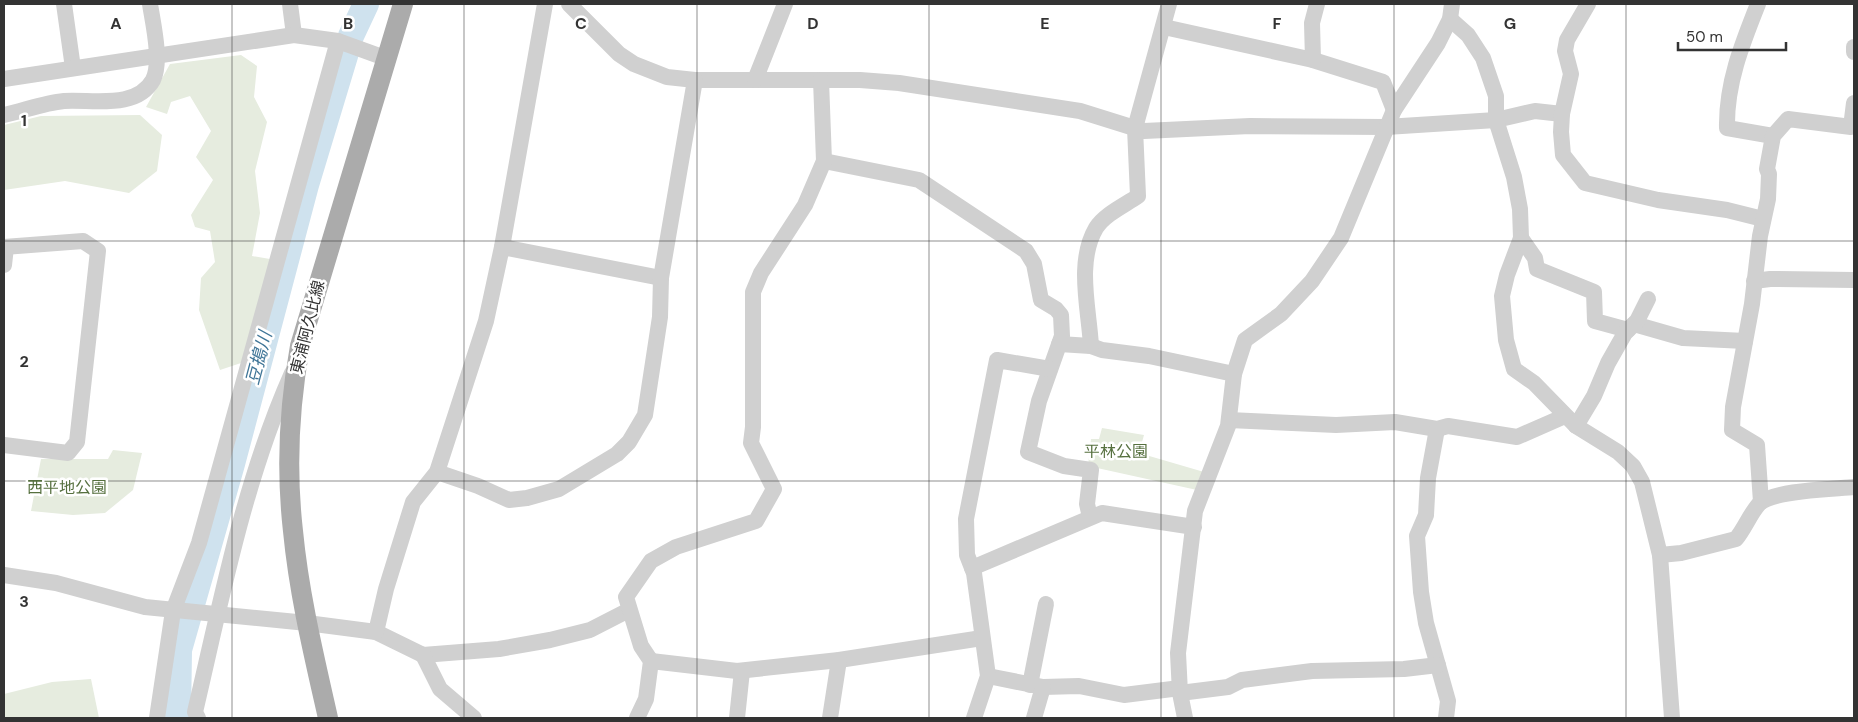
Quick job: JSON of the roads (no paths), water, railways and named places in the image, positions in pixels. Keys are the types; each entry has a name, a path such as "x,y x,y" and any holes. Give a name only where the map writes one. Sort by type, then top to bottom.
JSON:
{"main road":[{"name":"東浦阿久比線","path":"328,718 307,623 293,531 289,464 292,391 300,346 380,57 403,4"}],"street":[{"path":"64,4 73,68"},
{"path":"4,115 63,101 124,100 145,90 154,79 157,56 150,4"},
{"path":"290,4 294,35"},
{"path":"376,632 386,589 413,502 437,472 486,320 502,247 545,4"},
{"path":"569,4 619,54 634,64 667,77 695,80 821,80 899,83 1080,111 1144,131 1250,126 1386,127 1496,120 1535,111 1562,114"},
{"path":"755,80 785,4"},
{"path":"1091,346 1085,277 1087,257 1096,228 1109,215 1138,196 1135,128 1169,4"},
{"path":"1313,60 1312,23 1317,4"},
{"path":"1588,4 1567,40 1565,51 1571,74 1562,114 1563,155 1585,183 1658,200 1727,210 1763,219"},
{"path":"1758,4 1741,48 1731,84 1726,105 1727,128 1772,136"},
{"path":"1186,718 1180,691 1178,653 1194,527 1200,498 1221,447 1229,420 1234,374 1245,340 1281,314 1312,281 1341,238 1394,110 1438,42 1451,11"},
{"path":"1451,11 1483,58 1496,96 1496,120 1514,177 1520,209 1521,238 1507,275 1502,296 1506,340 1514,369 1534,383 1571,421 1618,452 1632,466 1648,499 1660,555 1672,718"},
{"path":"1164,27 1313,60 1383,82 1394,110"},
{"path":"4,78 294,35 338,41 380,57"},
{"path":"157,718 173,611 199,543 338,41"},
{"path":"1854,47 1854,52"},
{"path":"437,472 478,486 509,500 559,489 617,454 629,442 645,415 660,317 661,278 695,80"},
{"path":"637,718 646,699 651,661 641,646 626,597 650,560 676,546 756,521 774,489 751,443 753,427 753,292 761,273 804,205 824,161 821,80"},
{"path":"1761,502 1756,445 1732,430 1733,407 1743,364 1763,219 1768,199 1769,174 1767,169 1772,136 1788,120 1851,127 1854,103"},
{"path":"824,161 919,180 1026,251 1034,264 1041,300 1056,309 1061,316 1062,336 1040,401 1028,452 1064,466 1091,470 1087,504 1090,517"},
{"path":"1521,238 1535,258 1537,269 1594,292 1595,322 1631,327 1683,338 1745,341"},
{"path":"4,265 5,247 82,242 98,251 77,442 68,454 4,445"},
{"path":"502,247 661,278"},
{"path":"1754,281 1770,279 1854,280"},
{"path":"1229,420 1336,425 1395,422 1437,429 1448,426 1517,437 1571,421 1648,298"},
{"path":"1059,344 1091,346 1102,350 1149,356 1234,374"},
{"path":"974,718 988,676 972,568 967,555 966,519 998,360 1050,369"},
{"path":"198,718 195,712 248,488 277,407 297,363"},
{"path":"1437,429 1428,478 1426,515 1417,536 1421,592 1426,623 1448,701 1446,718"},
{"path":"1660,555 1681,553 1736,539 1761,502 1785,494 1854,487"},
{"path":"972,568 1102,513 1194,527"},
{"path":"4,575 56,583 145,607 307,623 376,632 423,655 499,649 550,640 590,630 629,610"},
{"path":"1034,718 1046,604"},
{"path":"651,661 742,671 839,660 982,638"},
{"path":"423,655 440,689 474,718"},
{"path":"830,718 839,660"},
{"path":"988,676 1036,686 1079,686 1124,695 1228,687 1242,680 1312,671 1404,669 1438,665"},
{"path":"737,718 742,671"}],"waterway":[{"name":"豆搗川","path":"178,718 179,650 232,464 306,185 351,36 366,4"}],"park label":[{"name":"平林公園","path":"1116,451"},
{"name":"西平地公園","path":"67,487"}]}
